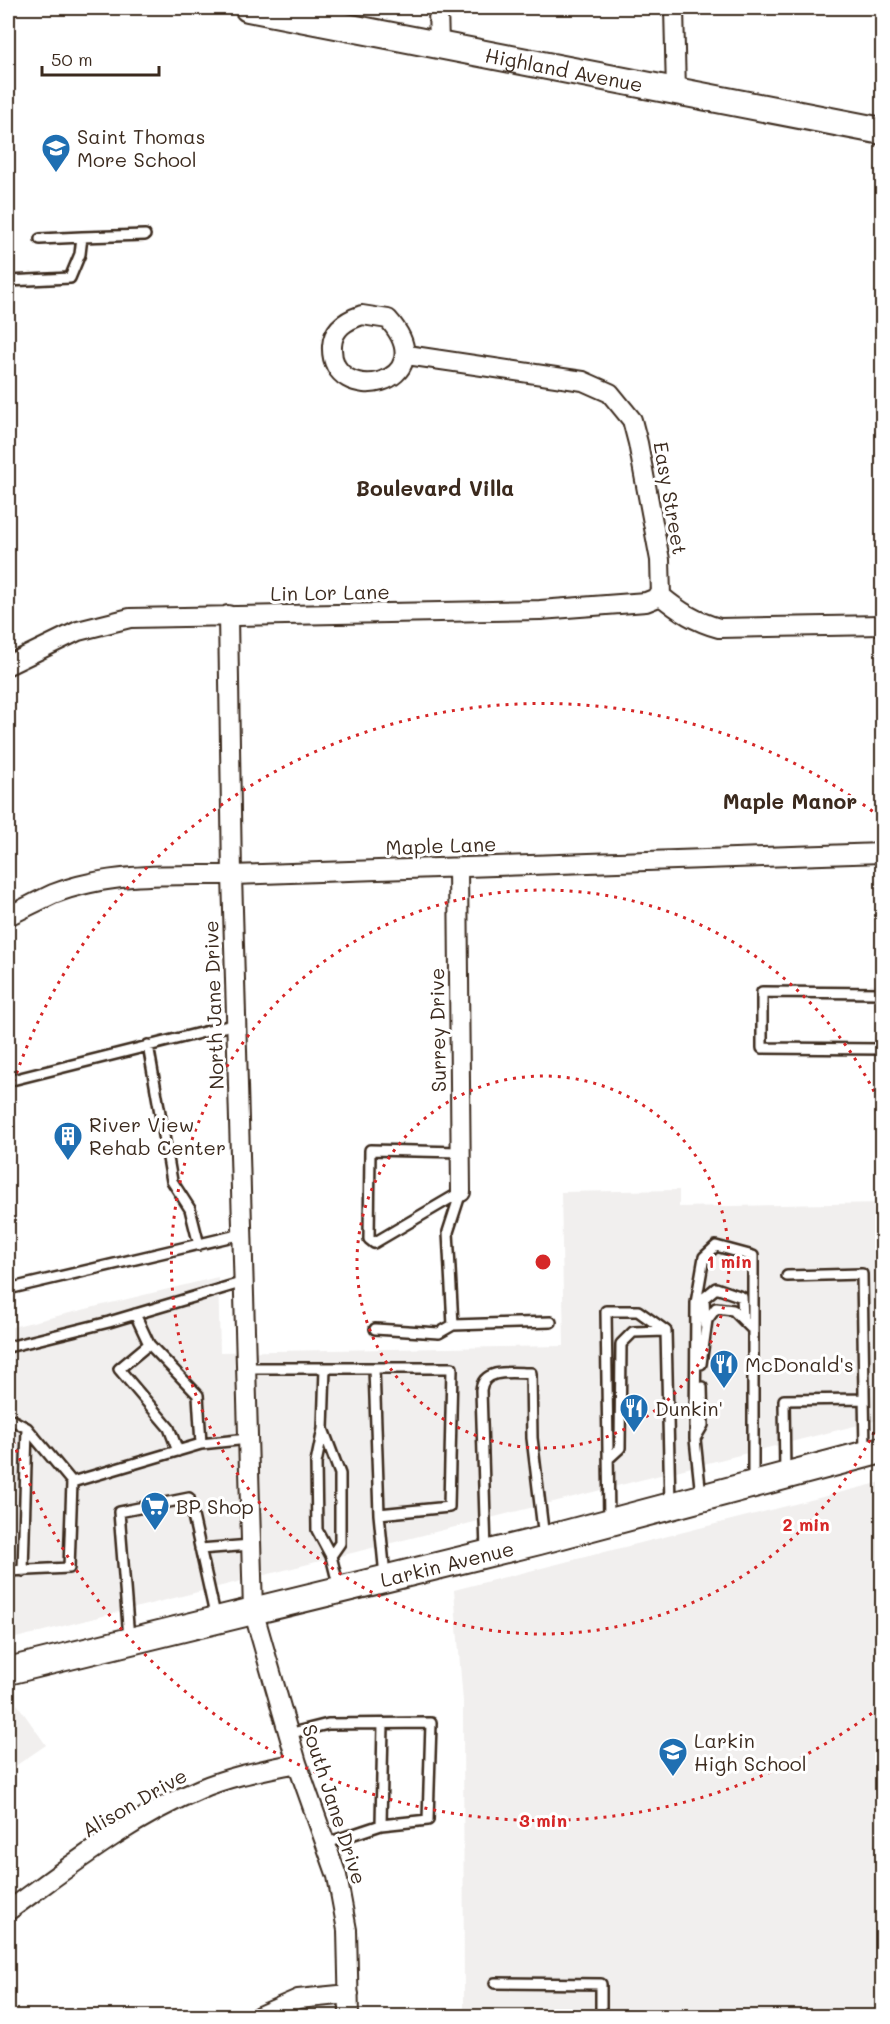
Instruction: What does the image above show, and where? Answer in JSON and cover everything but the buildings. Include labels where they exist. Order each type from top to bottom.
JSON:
[{"type":"main road","name":"Highland Avenue","points":[[248,8],[882,131]]},
{"type":"main road","name":"Larkin Avenue","points":[[8,1671],[385,1576],[486,1553],[874,1452]]},
{"type":"street","points":[[438,8],[438,44]]},
{"type":"street","points":[[674,8],[676,92]]},
{"type":"street","points":[[362,315],[374,316],[388,319],[405,343],[406,355],[400,369],[390,377],[377,384],[363,384],[347,379],[336,368],[332,355],[332,341],[338,328],[348,320],[362,315]]},
{"type":"street","name":"Easy Street","points":[[406,355],[583,381],[610,393],[632,420],[638,443],[660,560],[661,596]]},
{"type":"street","points":[[661,596],[695,620],[719,628],[882,625]]},
{"type":"street","name":"Lin Lor Lane","points":[[8,664],[78,631],[140,617],[540,610],[635,603],[661,596]]},
{"type":"street","name":"North Jane Drive","points":[[228,615],[232,875],[253,1610]]},
{"type":"street","name":"Maple Lane","points":[[8,916],[55,894],[104,881],[171,874],[232,875],[882,853]]},
{"type":"street","name":"Surrey Drive","points":[[458,867],[461,1192]]},
{"type":"street","name":"South Jane Drive","points":[[253,1610],[297,1763],[337,1876],[347,1930],[350,2016]]},
{"type":"street","name":"Alison Drive","points":[[8,1911],[116,1834],[158,1809],[201,1788],[246,1774],[297,1763]]},
{"type":"street","points":[[259,2016],[298,1999],[350,1994]]},
{"type":"lane","points":[[40,239],[145,235]]},
{"type":"lane","points":[[8,281],[70,278],[80,254],[82,237]]},
{"type":"lane","points":[[882,993],[762,992],[762,1048],[882,1048]]},
{"type":"lane","points":[[8,1081],[236,1024]]},
{"type":"lane","points":[[148,1045],[172,1181],[190,1209],[199,1245]]},
{"type":"lane","points":[[461,1152],[370,1150],[369,1239],[374,1243],[461,1192]]},
{"type":"lane","points":[[453,1325],[448,1232],[461,1192]]},
{"type":"lane","points":[[8,1289],[242,1234]]},
{"type":"lane","points":[[701,1496],[695,1439],[696,1303],[704,1257],[716,1246],[753,1256],[753,1483]]},
{"type":"lane","points":[[787,1276],[862,1274],[864,1399],[874,1452]]},
{"type":"lane","points":[[8,1347],[109,1322],[243,1282]]},
{"type":"lane","points":[[705,1335],[704,1298],[716,1288],[742,1297],[743,1320]]},
{"type":"lane","points":[[695,1439],[703,1425],[701,1363],[707,1320],[716,1308],[733,1310],[752,1328]]},
{"type":"lane","points":[[609,1521],[606,1311],[638,1311],[666,1331]]},
{"type":"lane","points":[[135,1314],[149,1344],[198,1395],[201,1444]]},
{"type":"lane","points":[[375,1329],[439,1333],[453,1325],[551,1322]]},
{"type":"lane","points":[[608,1459],[620,1448],[621,1344],[633,1332],[666,1331]]},
{"type":"lane","points":[[666,1331],[670,1504]]},
{"type":"lane","points":[[149,1344],[119,1369],[169,1428],[178,1451]]},
{"type":"lane","points":[[246,1368],[452,1368],[449,1507],[379,1514]]},
{"type":"lane","points":[[325,1368],[323,1429],[316,1463],[317,1530],[331,1556],[339,1588]]},
{"type":"lane","points":[[374,1368],[379,1514],[385,1576]]},
{"type":"lane","points":[[486,1553],[481,1390],[484,1380],[492,1374],[531,1373],[532,1438],[544,1538]]},
{"type":"lane","points":[[785,1475],[784,1400],[864,1399]]},
{"type":"lane","points":[[8,1418],[27,1428],[72,1482],[69,1568],[8,1571]]},
{"type":"lane","points":[[23,1571],[27,1428]]},
{"type":"lane","points":[[323,1429],[340,1474],[340,1543],[331,1556]]},
{"type":"lane","points":[[72,1482],[201,1444],[248,1439]]},
{"type":"lane","points":[[129,1640],[119,1512],[189,1498],[216,1618]]},
{"type":"lane","points":[[200,1548],[251,1545]]},
{"type":"lane","points":[[288,1734],[328,1724],[431,1724],[428,1820],[381,1825],[327,1843]]},
{"type":"lane","points":[[381,1825],[383,1724]]},
{"type":"lane","points":[[495,1983],[601,1984],[601,2016]]},
{"type":"shaded area","points":[[679,1190],[679,1207],[882,1203],[882,1419],[8,1640],[8,1328],[218,1277],[220,1352],[564,1346],[561,1192]]},
{"type":"shaded area","name":"Larkin High School","points":[[882,1482],[882,2016],[464,2016],[463,1702],[454,1590]]},
{"type":"shaded area","points":[[8,1691],[46,1745],[8,1771]]},
{"type":"place","name":"Saint Thomas More School","points":[[56,174]]},
{"type":"place","name":"River View Rehab Center","points":[[68,1162]]},
{"type":"place","name":"McDonald's","points":[[724,1390]]},
{"type":"place","name":"Dunkin'","points":[[634,1434]]},
{"type":"place","name":"BP Shop","points":[[155,1532]]},
{"type":"place","name":"Larkin High School","points":[[673,1778]]},
{"type":"district","name":"Boulevard Villa","points":[[435,487]]},
{"type":"district","name":"Maple Manor","points":[[790,800]]}]
